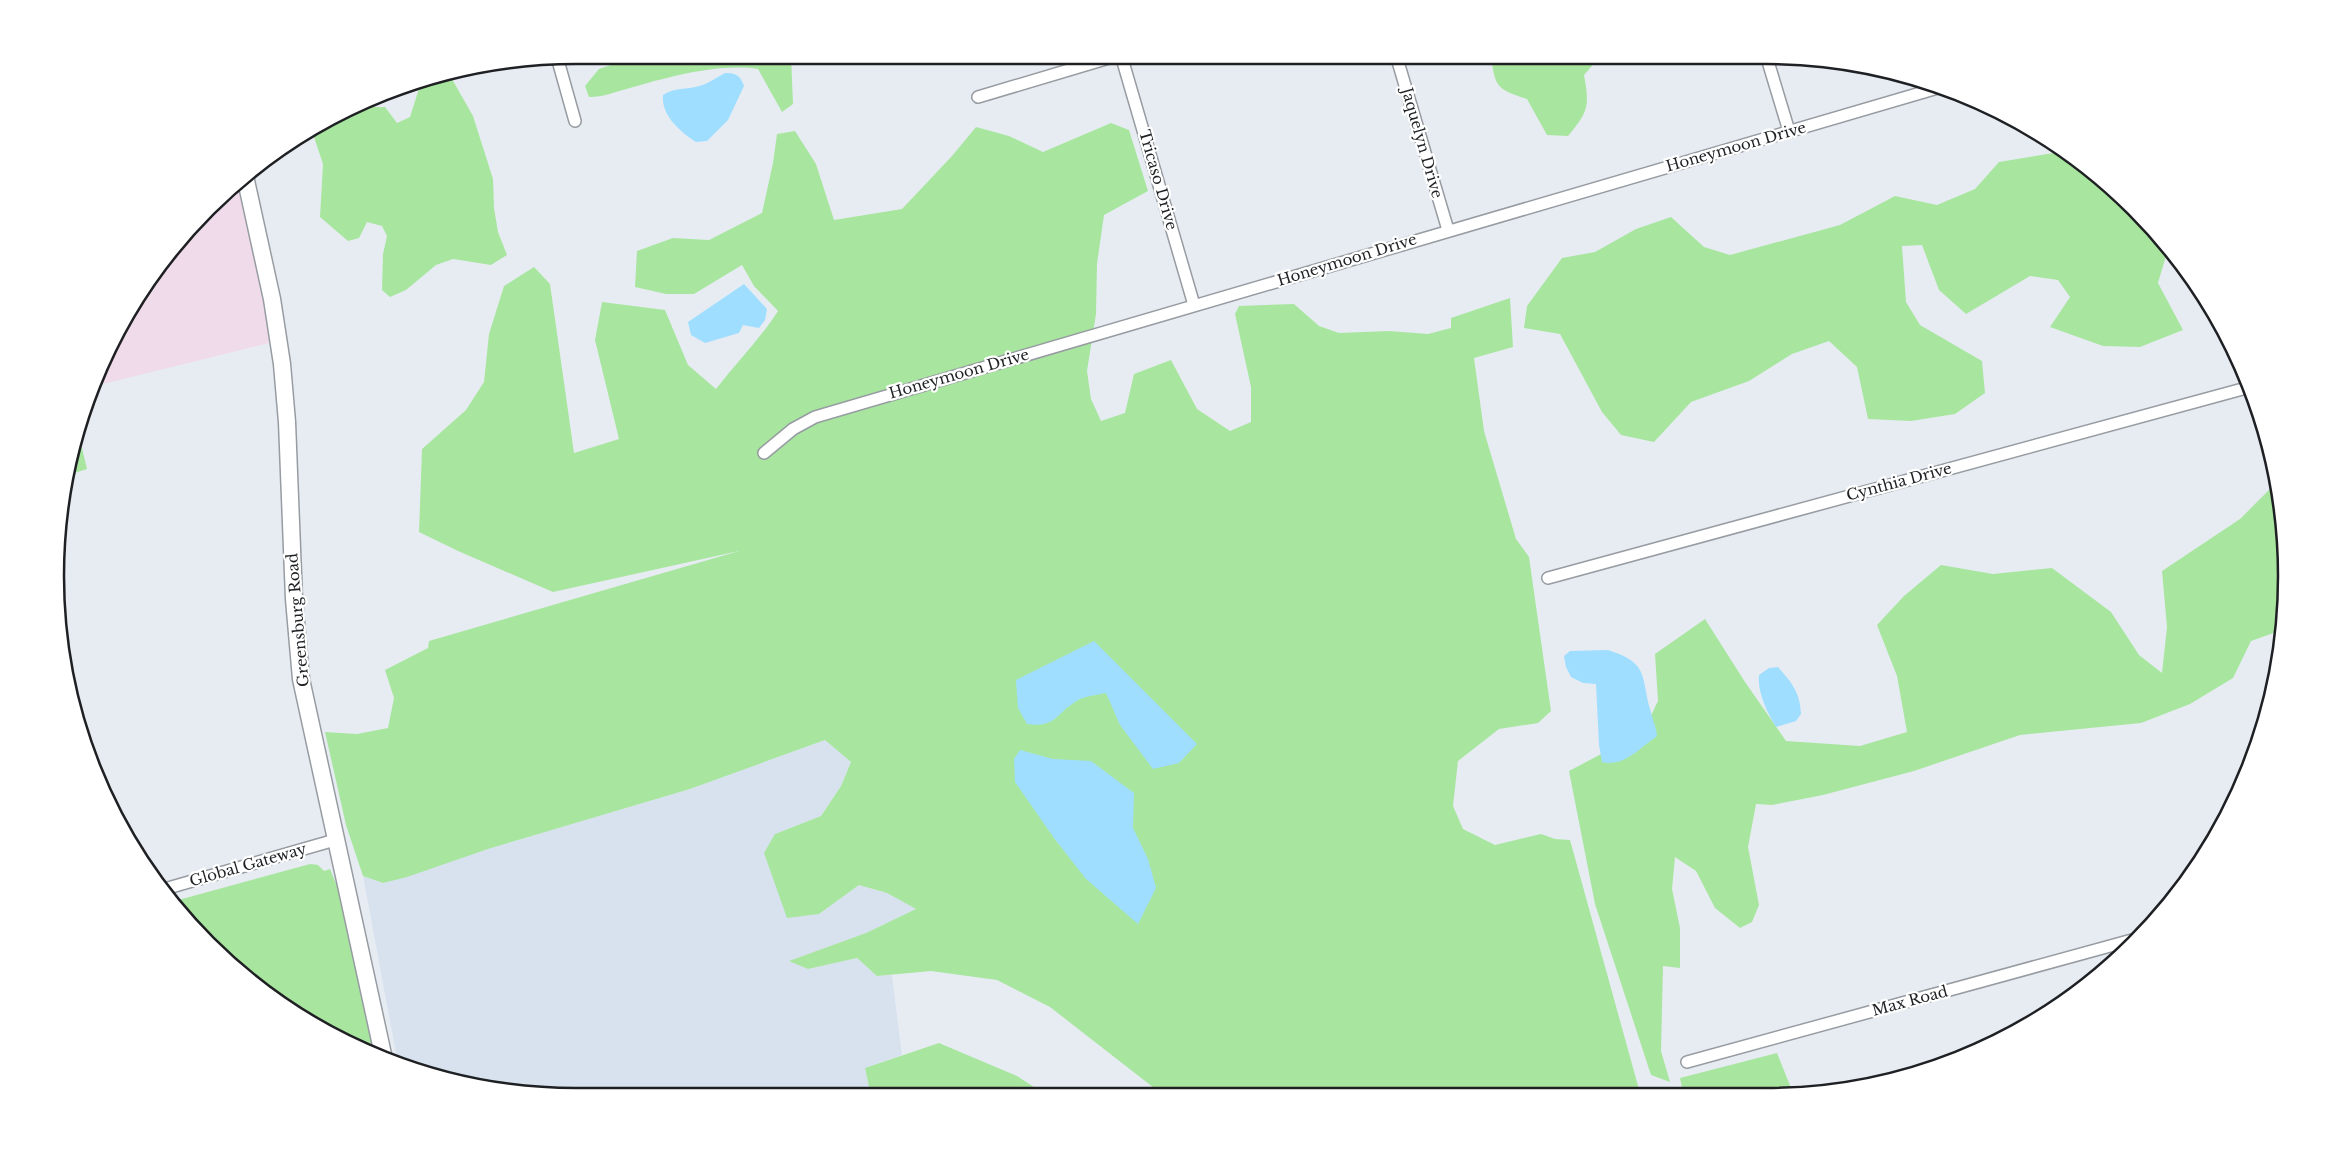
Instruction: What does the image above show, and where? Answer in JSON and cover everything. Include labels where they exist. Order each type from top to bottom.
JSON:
[{"type":"main road","name":"Greensburg Road","points":[[247,184],[272,300],[282,364],[298,658],[305,701],[382,1050]]},
{"type":"street","points":[[559,64],[575,121]]},
{"type":"street","points":[[978,97],[1090,64]]},
{"type":"street","name":"Tricaso Drive","points":[[1123,64],[1194,305]]},
{"type":"street","name":"Jaquelyn Drive","points":[[1399,64],[1448,230]]},
{"type":"street","points":[[1769,64],[1788,131]]},
{"type":"street","name":"Honeymoon Drive","points":[[764,453],[793,429],[815,417],[1929,90]]},
{"type":"street","name":"Cynthia Drive","points":[[1548,578],[2242,389]]},
{"type":"street","name":"Global Gateway","points":[[170,888],[335,840]]},
{"type":"street","name":"Max Road","points":[[1687,1062],[2123,942]]},
{"type":"shaded area","points":[[239,190],[273,342],[101,384],[132,320],[150,291],[191,238]]},
{"type":"shaded area","points":[[825,740],[851,762],[841,786],[821,816],[775,834],[819,914],[859,885],[887,893],[917,909],[866,933],[790,961],[808,969],[857,958],[877,976],[892,975],[902,1055],[865,1068],[869,1088],[542,1087],[509,1084],[443,1071],[396,1055],[363,876],[383,883],[488,849],[690,789]]},
{"type":"green space","points":[[614,64],[791,64],[793,104],[782,112],[758,69],[743,68],[710,69],[694,72],[605,95],[589,97],[585,86],[599,69]]},
{"type":"green space","points":[[1492,64],[1594,64],[1584,75],[1587,95],[1586,108],[1580,121],[1568,136],[1547,135],[1527,99],[1503,89],[1494,74]]},
{"type":"green space","points":[[452,79],[473,116],[493,179],[494,208],[498,232],[507,255],[491,265],[453,259],[436,265],[406,290],[390,297],[382,290],[383,254],[387,236],[382,226],[367,222],[359,238],[348,241],[320,217],[323,164],[314,136],[371,107],[385,107],[397,123],[410,117],[419,88]]},
{"type":"green space","points":[[1111,123],[1129,130],[1148,191],[1104,215],[1097,264],[1096,314],[1087,371],[1091,399],[1101,421],[1125,413],[1134,374],[1171,360],[1197,409],[1230,431],[1251,422],[1251,387],[1235,314],[1239,306],[1294,304],[1319,326],[1339,333],[1389,331],[1428,334],[1451,328],[1451,318],[1510,298],[1513,347],[1474,358],[1484,431],[1516,539],[1529,557],[1551,711],[1538,723],[1499,729],[1458,761],[1453,806],[1463,829],[1495,845],[1541,834],[1555,839],[1570,840],[1639,1088],[1154,1088],[1050,1007],[997,980],[931,971],[877,976],[857,958],[808,969],[789,961],[866,933],[916,909],[887,893],[859,885],[819,914],[787,918],[764,853],[775,834],[821,816],[841,786],[851,762],[825,740],[690,789],[488,849],[407,877],[383,883],[363,876],[346,825],[325,732],[357,734],[388,728],[394,698],[385,670],[428,648],[429,641],[739,551],[553,592],[419,532],[422,449],[466,410],[484,382],[489,334],[504,286],[534,267],[550,284],[574,453],[619,439],[595,340],[602,302],[665,310],[688,365],[716,389],[778,311],[754,286],[742,265],[694,294],[666,294],[635,287],[637,251],[673,238],[709,240],[762,213],[777,134],[795,131],[816,164],[834,220],[902,209],[952,156],[976,127],[1009,136],[1043,152]]},
{"type":"green space","points":[[2055,153],[2104,191],[2151,238],[2166,256],[2158,283],[2183,330],[2140,347],[2103,346],[2050,327],[2070,297],[2058,280],[2030,276],[1966,314],[1939,290],[1922,245],[1902,246],[1906,302],[1920,325],[1982,361],[1985,393],[1955,414],[1911,421],[1868,419],[1857,367],[1829,341],[1792,354],[1749,381],[1691,402],[1654,442],[1621,435],[1602,412],[1560,334],[1524,328],[1527,306],[1562,258],[1595,252],[1636,229],[1671,217],[1704,247],[1730,255],[1840,225],[1895,196],[1937,205],[1975,189],[1999,162]]},
{"type":"green space","points":[[81,443],[87,469],[75,473]]},
{"type":"green space","points":[[2270,489],[2277,542],[2278,576],[2275,632],[2251,641],[2233,678],[2190,704],[2141,723],[2020,735],[1914,771],[1823,795],[1772,805],[1756,804],[1748,847],[1759,905],[1752,922],[1740,928],[1715,908],[1696,871],[1675,857],[1672,889],[1680,928],[1680,968],[1663,966],[1661,1051],[1670,1082],[1651,1075],[1595,904],[1569,771],[1643,732],[1658,701],[1655,654],[1705,619],[1745,682],[1786,741],[1860,746],[1907,732],[1897,676],[1877,625],[1904,596],[1941,565],[1993,574],[2052,568],[2111,612],[2139,655],[2162,673],[2167,627],[2162,571],[2240,519]]},
{"type":"green space","points":[[310,864],[318,865],[324,871],[330,869],[341,896],[372,1045],[320,1020],[264,982],[214,938],[179,900]]},
{"type":"green space","points":[[939,1043],[1017,1076],[1035,1088],[869,1088],[865,1068]]},
{"type":"green space","points":[[1777,1053],[1791,1087],[1682,1088],[1680,1078]]},
{"type":"water","points":[[725,73],[737,75],[744,86],[728,120],[707,141],[696,142],[673,123],[665,110],[663,95],[672,91],[702,85]]},
{"type":"water","points":[[744,284],[767,309],[765,320],[759,328],[743,325],[739,333],[705,343],[691,335],[688,322]]},
{"type":"water","points":[[1094,641],[1197,744],[1179,763],[1153,769],[1120,725],[1106,693],[1078,700],[1054,719],[1044,724],[1027,724],[1018,708],[1016,680]]},
{"type":"water","points":[[1608,650],[1630,660],[1641,671],[1657,736],[1631,755],[1617,762],[1610,763],[1602,762],[1599,745],[1596,684],[1583,683],[1571,677],[1566,667],[1564,656],[1570,651]]},
{"type":"water","points":[[1778,667],[1797,694],[1801,714],[1796,721],[1776,727],[1763,702],[1759,675],[1769,668]]},
{"type":"water","points":[[1020,750],[1053,759],[1091,761],[1134,793],[1133,828],[1148,859],[1156,888],[1138,924],[1086,879],[1054,838],[1015,782],[1014,759]]}]
